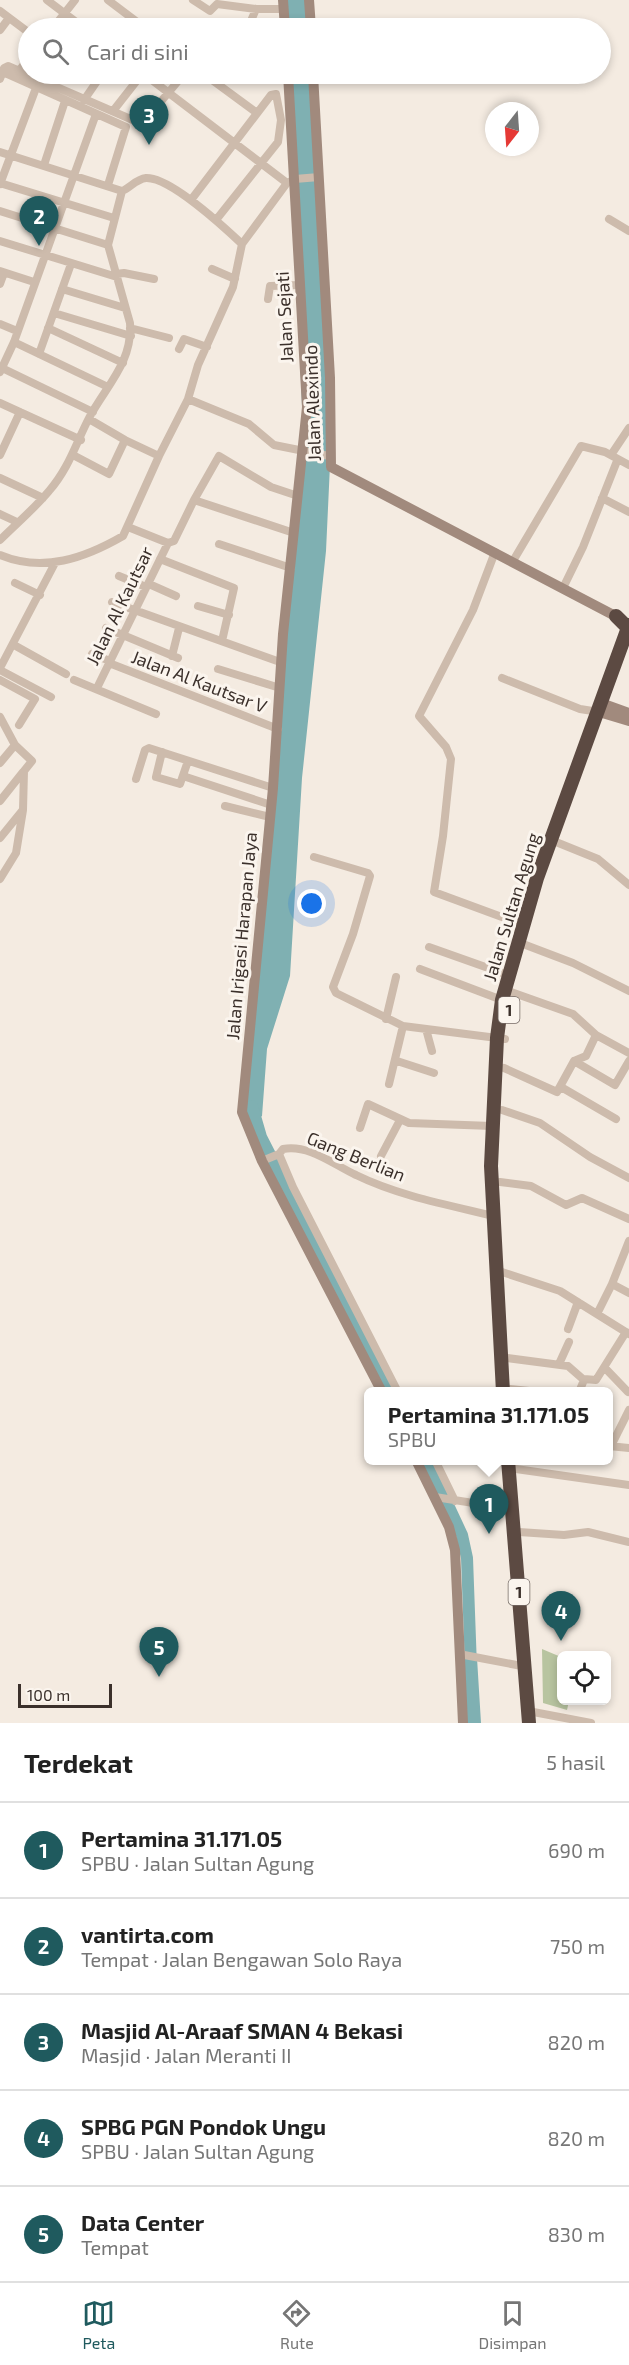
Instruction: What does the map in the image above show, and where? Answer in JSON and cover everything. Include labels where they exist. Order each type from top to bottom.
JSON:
[{"type":"highway","name":"Jalan Sultan Agung","points":[[603,709],[626,621]]},
{"type":"highway","name":"Jalan Sultan Agung","points":[[507,1387],[494,1216],[492,1126],[508,975],[523,920],[629,647]]},
{"type":"highway","name":"Jalan Sultan Agung","points":[[507,996],[554,841]]},
{"type":"highway","name":"Jalan Sultan Agung","points":[[501,1039],[504,1068],[500,1182],[507,1387]]},
{"type":"highway","name":"1","points":[[513,1465],[512,1509],[517,1532]]},
{"type":"highway","name":"1","points":[[513,1465],[532,1717]]},
{"type":"street","points":[[47,0],[70,18]]},
{"type":"street","points":[[61,18],[75,0]]},
{"type":"street","points":[[108,0],[132,18]]},
{"type":"street","points":[[194,0],[210,11],[217,2],[256,9],[283,5]]},
{"type":"street","points":[[309,0],[310,18]]},
{"type":"street","points":[[252,18],[256,9]]},
{"type":"street","points":[[0,11],[18,25]]},
{"type":"street","points":[[0,30],[9,18]]},
{"type":"street","points":[[18,71],[7,66],[1,75],[18,81]]},
{"type":"street","points":[[25,84],[65,101],[142,124],[176,84]]},
{"type":"street","points":[[46,84],[84,100],[126,129],[108,185]]},
{"type":"street","points":[[84,100],[95,84]]},
{"type":"street","points":[[133,84],[105,113],[75,175],[43,255],[14,342],[2,365],[91,415],[125,440],[159,456]]},
{"type":"street","points":[[156,84],[261,163],[294,180],[316,178]]},
{"type":"street","points":[[218,84],[257,113]]},
{"type":"street","name":"Jalan Sejati","points":[[289,84],[307,402],[306,453]]},
{"type":"street","name":"Jalan Alexindo","points":[[313,84],[316,178],[330,378],[324,456],[335,471],[626,621]]},
{"type":"street","points":[[36,88],[0,183],[65,201],[114,218]]},
{"type":"street","points":[[191,200],[271,94],[277,96],[280,136],[274,148],[216,220]]},
{"type":"street","points":[[44,165],[65,101]]},
{"type":"street","points":[[0,152],[122,191]]},
{"type":"street","points":[[0,540],[43,498],[73,455],[91,415],[123,363],[130,332],[108,245],[122,191],[138,180],[150,178],[191,200],[243,244]]},
{"type":"street","points":[[0,555],[26,564],[55,563],[78,558],[120,538],[128,528],[159,456],[188,399],[235,279],[243,244],[294,180]]},
{"type":"street","points":[[0,211],[108,245]]},
{"type":"street","points":[[609,219],[629,231]]},
{"type":"street","points":[[0,241],[116,276],[124,273],[154,279]]},
{"type":"street","points":[[39,354],[71,264]]},
{"type":"street","points":[[212,269],[235,279]]},
{"type":"street","points":[[0,284],[2,272],[34,282]]},
{"type":"street","points":[[268,299],[270,286],[300,285]]},
{"type":"street","points":[[62,289],[125,308]]},
{"type":"street","points":[[54,313],[130,332],[169,338]]},
{"type":"street","points":[[0,324],[17,331]]},
{"type":"street","points":[[48,328],[123,363]]},
{"type":"street","points":[[179,349],[184,339],[207,347]]},
{"type":"street","points":[[14,342],[108,387]]},
{"type":"street","name":"Jalan Alexindo","points":[[188,399],[249,424],[269,444],[324,456]]},
{"type":"street","points":[[0,403],[81,440]]},
{"type":"street","points":[[0,454],[21,412]]},
{"type":"street","points":[[563,588],[602,498],[614,458],[629,428]]},
{"type":"street","points":[[73,455],[109,474],[125,440]]},
{"type":"street","points":[[513,561],[581,446],[629,465]]},
{"type":"street","name":"Jalan Irigasi Harapan Jaya","points":[[306,453],[298,496],[280,662],[278,729],[242,1112],[270,1158],[297,1223],[333,1282],[380,1387]]},
{"type":"street","points":[[168,543],[174,541],[219,456],[271,487],[298,496]]},
{"type":"street","points":[[0,478],[43,498]]},
{"type":"street","points":[[602,498],[629,512]]},
{"type":"street","points":[[194,500],[294,533]]},
{"type":"street","points":[[0,514],[17,522]]},
{"type":"street","name":"Jalan Al Kautsar","points":[[97,688],[168,543],[128,528]]},
{"type":"street","points":[[219,544],[291,568]]},
{"type":"street","points":[[495,552],[473,610],[419,716],[446,747],[451,759],[443,836],[434,890],[513,921],[523,920]]},
{"type":"street","points":[[160,559],[234,588],[230,615],[222,641]]},
{"type":"street","points":[[51,697],[0,669],[55,563]]},
{"type":"street","points":[[119,576],[176,596]]},
{"type":"street","points":[[15,583],[40,595]]},
{"type":"street","points":[[112,602],[179,628],[280,662]]},
{"type":"street","points":[[198,606],[230,615]]},
{"type":"street","points":[[106,628],[175,657],[179,628]]},
{"type":"street","points":[[14,645],[66,674]]},
{"type":"street","name":"Jalan Al Kautsar V","points":[[92,654],[278,729]]},
{"type":"street","points":[[218,669],[280,688]]},
{"type":"street","points":[[502,678],[580,709],[603,709],[629,713]]},
{"type":"street","points":[[0,680],[35,699],[19,725]]},
{"type":"street","points":[[74,680],[156,714]]},
{"type":"street","points":[[603,709],[629,721]]},
{"type":"street","points":[[0,801],[32,760],[15,745],[1,721]]},
{"type":"street","points":[[0,763],[15,745]]},
{"type":"street","points":[[136,779],[146,749],[149,748],[273,788]]},
{"type":"street","points":[[162,752],[155,776],[179,785],[188,761]]},
{"type":"street","points":[[0,879],[15,859],[23,810],[24,771]]},
{"type":"street","points":[[183,776],[271,805]]},
{"type":"street","points":[[225,806],[270,817]]},
{"type":"street","points":[[0,838],[23,810]]},
{"type":"street","points":[[554,841],[598,859],[629,885]]},
{"type":"street","points":[[314,857],[368,873],[370,876],[360,914],[333,987],[336,993],[356,1005],[403,1026],[501,1039]]},
{"type":"street","points":[[523,944],[573,963],[629,991]]},
{"type":"street","points":[[429,947],[508,975]]},
{"type":"street","points":[[420,969],[573,1014],[596,1035],[629,1053]]},
{"type":"street","points":[[386,1019],[396,977]]},
{"type":"street","points":[[389,1084],[397,1061],[403,1026]]},
{"type":"street","points":[[426,1029],[432,1051]]},
{"type":"street","points":[[504,1068],[529,1077],[556,1092],[561,1087],[574,1061],[586,1056],[596,1035]]},
{"type":"street","points":[[397,1061],[434,1073]]},
{"type":"street","points":[[574,1061],[615,1085],[629,1061]]},
{"type":"street","points":[[561,1087],[616,1119]]},
{"type":"street","points":[[360,1128],[370,1104],[409,1123],[492,1126]]},
{"type":"street","points":[[502,1110],[540,1123],[590,1157],[629,1178]]},
{"type":"street","points":[[381,1156],[400,1120]]},
{"type":"street","name":"Gang Berlian","points":[[270,1158],[283,1149],[298,1149],[334,1162],[356,1175],[391,1190],[494,1216]]},
{"type":"street","points":[[270,1158],[284,1168],[308,1216],[333,1282],[395,1387]]},
{"type":"street","points":[[500,1182],[528,1185],[567,1206],[582,1198],[629,1219]]},
{"type":"street","points":[[297,1223],[308,1216]]},
{"type":"street","points":[[597,1314],[629,1241]]},
{"type":"street","points":[[502,1272],[547,1285],[628,1333],[596,1380],[584,1379],[573,1368],[560,1364],[507,1358]]},
{"type":"street","points":[[612,1284],[629,1293]]},
{"type":"street","points":[[568,1329],[578,1302]]},
{"type":"street","points":[[560,1364],[569,1342]]},
{"type":"street","points":[[605,1368],[629,1392]]},
{"type":"street","points":[[581,1387],[584,1379]]},
{"type":"street","points":[[613,1440],[629,1410]]},
{"type":"street","points":[[613,1446],[629,1448]]},
{"type":"street","points":[[419,1465],[444,1499],[512,1509]]},
{"type":"street","points":[[436,1465],[455,1550],[463,1723]]},
{"type":"street","points":[[524,1465],[629,1485]]},
{"type":"street","points":[[517,1532],[556,1535],[588,1532],[629,1540]]},
{"type":"street","points":[[459,1654],[527,1667]]},
{"type":"street","points":[[532,1717],[591,1723]]},
{"type":"green space","points":[[542,1649],[557,1655],[557,1705],[568,1705],[567,1710],[543,1703]]},
{"type":"water","points":[[283,0],[309,0],[310,18],[284,18]]},
{"type":"water","points":[[288,84],[313,84],[330,465],[326,551],[302,778],[290,976],[267,1049],[262,1116],[246,1127],[242,1115],[304,453]]},
{"type":"water","points":[[459,1654],[477,1658],[481,1723],[463,1723]]},
{"type":"waterway","points":[[252,1106],[261,1137],[388,1387]]},
{"type":"waterway","points":[[429,1465],[462,1535],[467,1558],[471,1667]]},
{"type":"place","name":"Masjid Al-Araaf SMAN 4 Bekasi","points":[[149,145]]},
{"type":"place","name":"vantirta.com","points":[[39,246]]},
{"type":"place","name":"Pertamina 31.171.05","points":[[489,1534]]},
{"type":"place","name":"SPBG PGN Pondok Ungu","points":[[561,1641]]},
{"type":"place","name":"Data Center","points":[[159,1677]]}]
